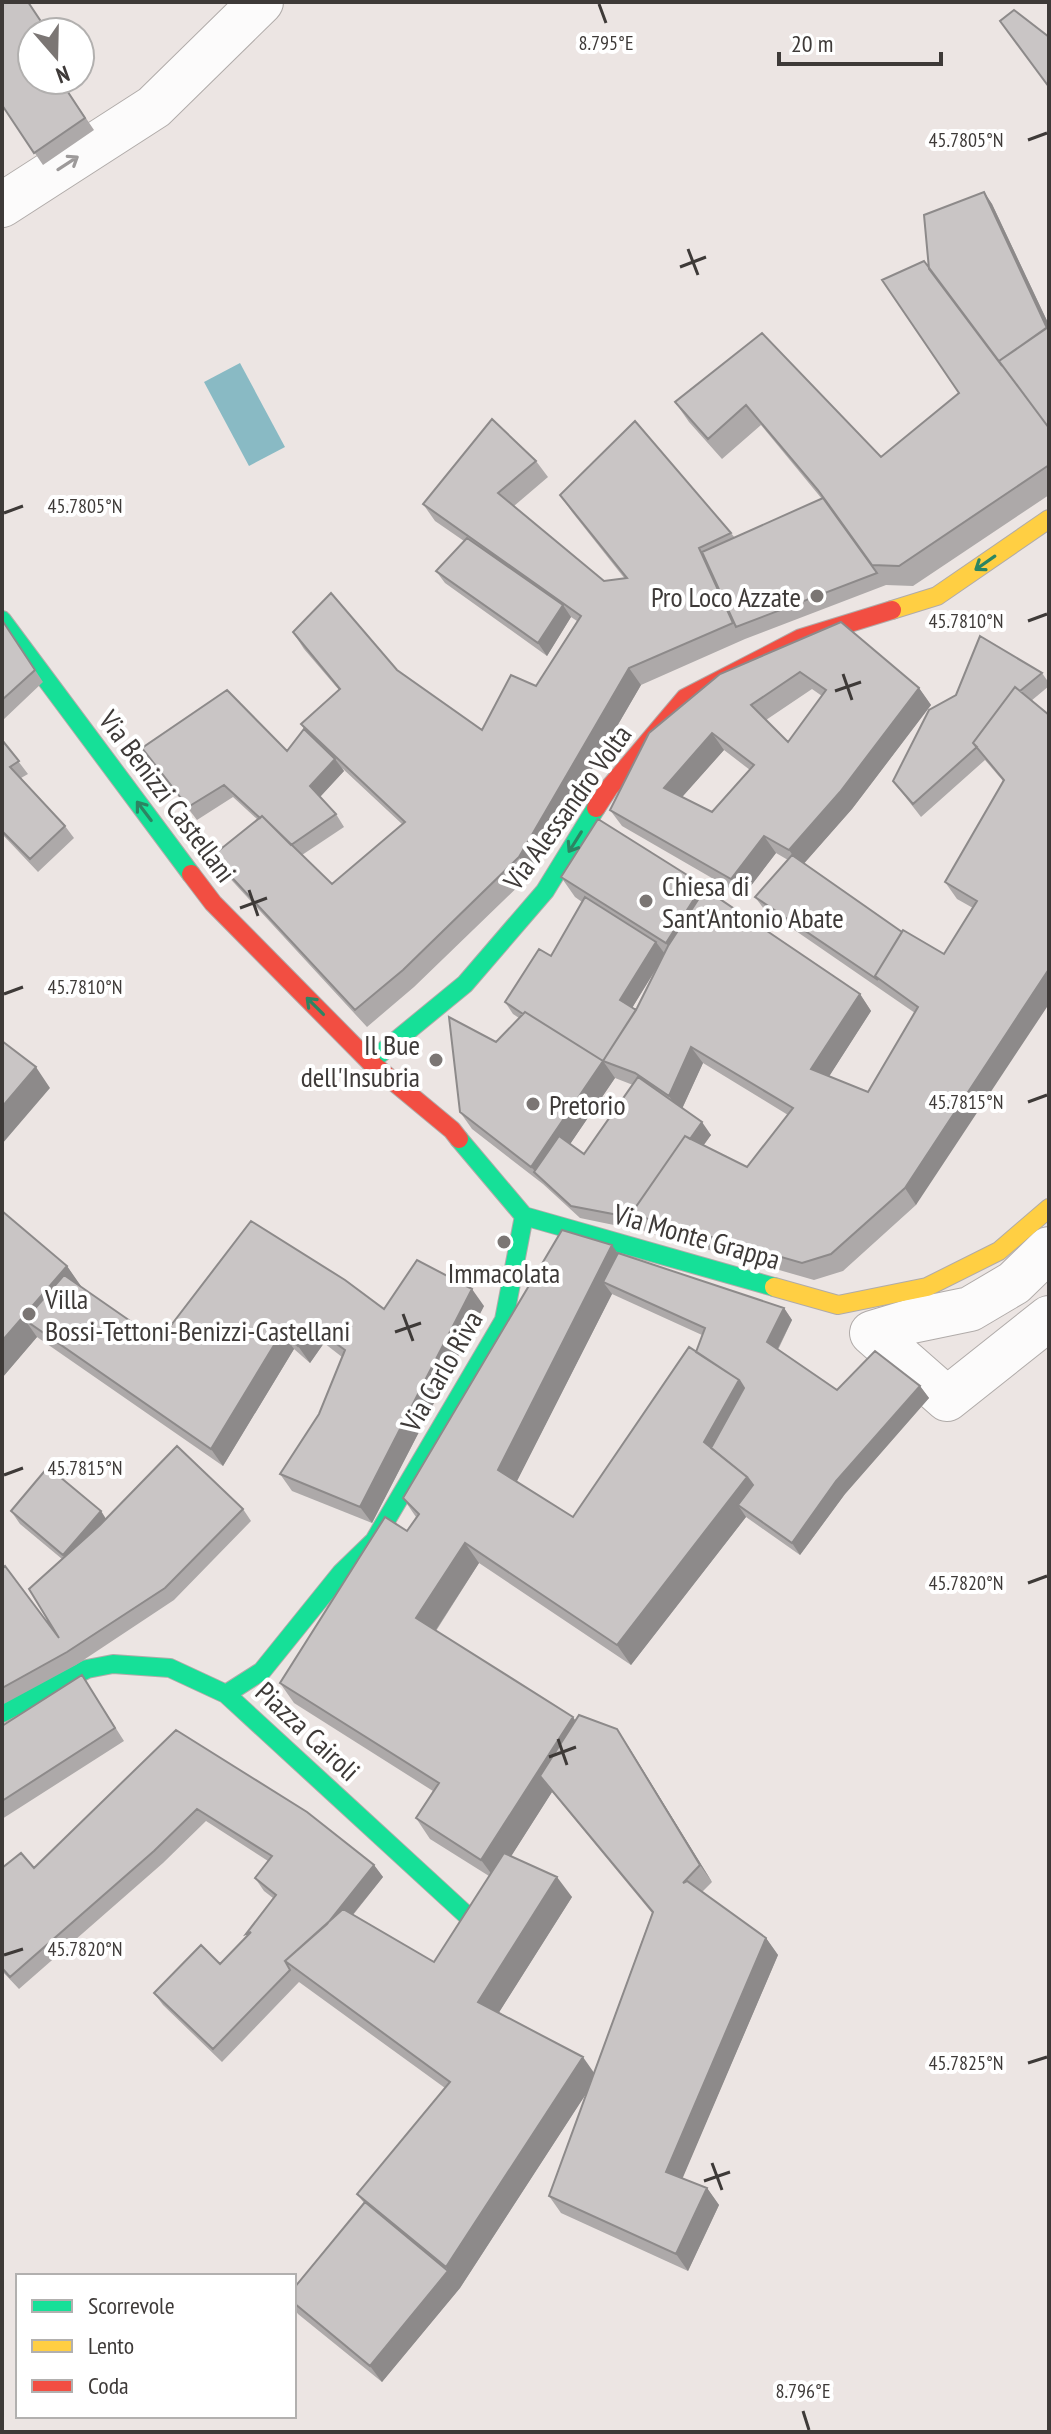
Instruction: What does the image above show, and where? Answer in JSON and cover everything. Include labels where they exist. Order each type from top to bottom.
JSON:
[{"type":"street","points":[[2,205],[154,107],[261,2]]},
{"type":"street","name":"Via Alessandro Volta","points":[[370,1062],[465,984],[545,891],[609,788],[685,698],[801,638],[937,596],[1049,519]]},
{"type":"street","name":"Via Benizzi Castellani","points":[[2,620],[213,903],[370,1062]]},
{"type":"street","points":[[370,1062],[452,1130],[524,1216]]},
{"type":"street","name":"Via Monte Grappa","points":[[524,1216],[838,1305],[927,1287],[999,1251],[1049,1209]]},
{"type":"street","name":"Via Carlo Riva","points":[[374,1541],[504,1320],[524,1216]]},
{"type":"street","points":[[1049,1249],[1014,1283],[970,1309],[872,1333],[947,1399],[1049,1318]]},
{"type":"street","name":"Piazza Cairoli","points":[[374,1541],[341,1573],[262,1671],[226,1694],[474,1922]]},
{"type":"street","points":[[2,1713],[87,1669],[113,1664],[170,1668],[226,1694]]},
{"type":"water","points":[[240,363],[285,447],[249,466],[204,382]]},
{"type":"building","points":[[2,2],[28,2],[37,16],[16,16],[16,96],[71,96],[85,118],[34,153],[2,105]]},
{"type":"building","points":[[1014,10],[1049,37],[1049,87],[1000,21]]},
{"type":"building","points":[[984,192],[1047,328],[999,361],[1002,366],[929,269],[924,215]]},
{"type":"building","points":[[924,261],[1049,428],[1049,465],[899,566],[872,565],[818,490],[746,405],[708,439],[675,402],[762,333],[881,457],[959,393],[882,280]]},
{"type":"building","points":[[1049,326],[1049,428],[999,361]]},
{"type":"building","points":[[492,419],[536,461],[498,493],[604,581],[627,578],[560,495],[635,421],[731,533],[699,548],[733,623],[629,668],[519,857],[403,970],[355,1010],[212,856],[262,816],[332,884],[405,822],[301,724],[340,689],[293,632],[331,593],[397,670],[482,730],[511,675],[536,686],[581,616],[423,504]]},
{"type":"building","points":[[823,498],[877,573],[736,627],[702,552]]},
{"type":"building","points":[[467,538],[563,605],[538,643],[436,571]]},
{"type":"building","points":[[2,620],[35,670],[2,700]]},
{"type":"building","points":[[841,622],[919,688],[840,792],[789,850],[764,836],[731,879],[610,810],[649,733],[720,674]],"holes":[[[800,672],[826,690],[788,742],[751,705]],[[712,733],[754,765],[712,812],[664,788]]]},
{"type":"building","points":[[980,636],[1042,673],[1020,691],[1015,687],[973,743],[977,747],[913,804],[893,781],[929,710],[956,695]]},
{"type":"building","points":[[1015,687],[1049,715],[1049,969],[905,1188],[831,1254],[802,1263],[631,1214],[685,1136],[747,1167],[793,1108],[691,1047],[669,1096],[635,1073],[603,1061],[637,1008],[668,946],[705,889],[860,994],[811,1069],[868,1092],[918,1007],[875,976],[903,930],[944,954],[977,901],[945,882],[1004,780],[973,743]]},
{"type":"building","points":[[227,690],[287,751],[304,729],[335,759],[310,786],[336,814],[291,845],[224,785],[188,807],[142,748]]},
{"type":"building","points":[[2,740],[19,761],[10,767],[65,826],[30,859],[2,831]]},
{"type":"building","name":"Chiesa di Sant'Antonio Abate","points":[[598,819],[703,885],[666,943],[561,877]]},
{"type":"building","points":[[792,855],[902,932],[875,976],[878,980],[755,897]]},
{"type":"building","points":[[585,897],[656,942],[620,1000],[636,1010],[603,1061],[505,1002],[539,949],[551,956]]},
{"type":"building","name":"Pretorio","points":[[525,1012],[603,1061],[531,1167],[460,1112],[449,1017],[496,1042]]},
{"type":"building","points":[[2,1041],[36,1067],[2,1107]]},
{"type":"building","points":[[638,1077],[702,1122],[690,1139],[685,1136],[631,1214],[634,1218],[571,1206],[534,1172],[559,1136],[584,1154]]},
{"type":"building","points":[[2,1211],[67,1266],[2,1341]]},
{"type":"building","points":[[251,1221],[345,1280],[384,1309],[417,1260],[472,1289],[360,1507],[280,1474],[319,1414],[345,1350],[312,1326],[298,1346],[282,1332],[211,1449],[25,1320],[64,1275],[159,1341]]},
{"type":"building","points":[[562,1230],[612,1245],[498,1470],[573,1517],[689,1347],[739,1380],[704,1442],[747,1477],[617,1645],[465,1543],[416,1618],[573,1717],[481,1860],[416,1818],[439,1783],[280,1683],[385,1517],[407,1531],[419,1514],[403,1498]]},
{"type":"building","points":[[618,1253],[784,1308],[767,1342],[837,1390],[875,1351],[920,1386],[836,1481],[792,1543],[738,1505],[753,1485],[711,1448],[744,1388],[739,1380],[696,1352],[705,1328],[603,1282]]},
{"type":"building","points":[[177,1446],[243,1509],[165,1588],[67,1652],[2,1688],[2,1569],[5,1566],[59,1638],[29,1589],[100,1525]]},
{"type":"building","points":[[48,1467],[101,1511],[63,1555],[11,1511]]},
{"type":"building","points":[[82,1675],[115,1728],[2,1801],[2,1726]]},
{"type":"building","points":[[579,1715],[617,1729],[700,1865],[683,1883],[687,1881],[766,1938],[666,2172],[707,2188],[676,2254],[549,2196],[653,1912],[540,1776]]},
{"type":"building","points":[[176,1730],[307,1812],[374,1865],[327,1924],[285,1961],[290,1970],[213,2049],[154,1993],[201,1945],[220,1964],[251,1932],[246,1934],[276,1895],[255,1878],[272,1856],[197,1809],[154,1851],[10,1977],[2,1968],[2,1868],[21,1853],[34,1868]]},
{"type":"building","points":[[504,1853],[557,1877],[478,2002],[583,2057],[446,2267],[357,2194],[450,2082],[285,1961],[343,1909],[434,1962]]},
{"type":"building","points":[[365,2202],[448,2271],[370,2366],[296,2305],[296,2286]]},
{"type":"traffic: fast","points":[[2,620],[191,874]]},
{"type":"traffic: fast","points":[[370,1062],[465,984],[545,891],[596,808]]},
{"type":"traffic: fast","points":[[459,1139],[524,1216],[774,1287]]},
{"type":"traffic: fast","points":[[226,1694],[262,1671],[341,1573],[374,1541],[504,1320],[524,1216]]},
{"type":"traffic: fast","points":[[2,1713],[87,1669],[113,1664],[170,1668],[226,1694],[474,1922]]},
{"type":"traffic: slow","points":[[892,610],[937,596],[1049,519]]},
{"type":"traffic: slow","points":[[774,1287],[838,1305],[927,1287],[999,1251],[1049,1208]]},
{"type":"traffic: jam","points":[[596,808],[609,788],[685,698],[801,638],[892,610]]},
{"type":"traffic: jam","points":[[191,874],[213,903],[370,1062],[459,1139]]},
{"type":"place","name":"Pro Loco Azzate","points":[[817,596]]},
{"type":"place","name":"Chiesa di Sant'Antonio Abate","points":[[646,901]]},
{"type":"place","name":"Il Bue dell'Insubria","points":[[436,1060]]},
{"type":"place","name":"Pretorio","points":[[533,1104]]},
{"type":"place","name":"Immacolata","points":[[504,1242]]},
{"type":"place","name":"Villa Bossi-Tettoni-Benizzi-Castellani","points":[[29,1314]]}]
